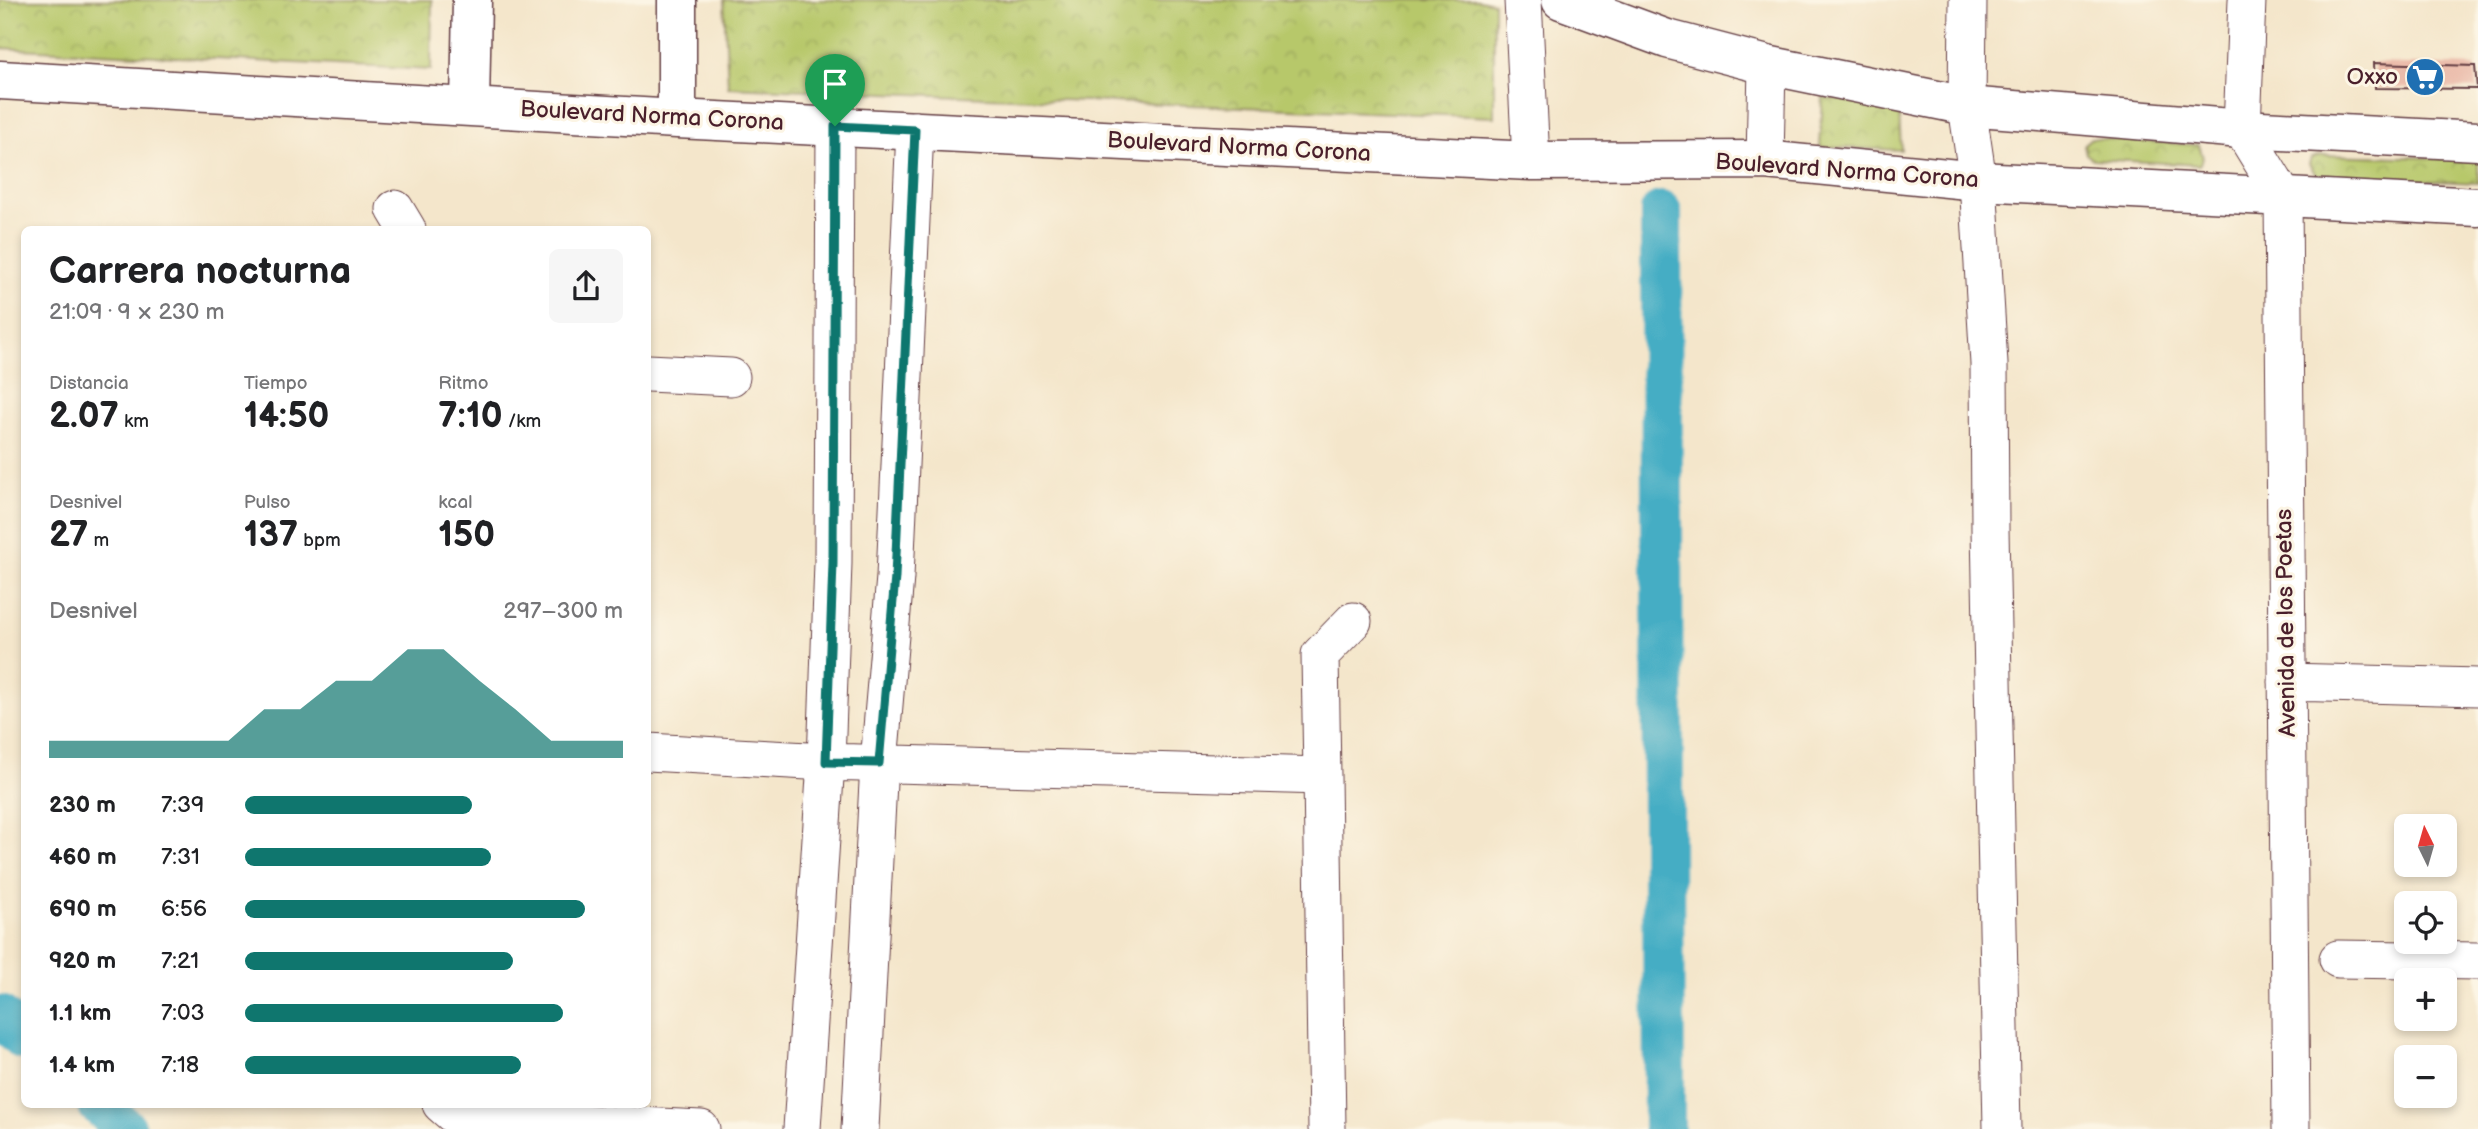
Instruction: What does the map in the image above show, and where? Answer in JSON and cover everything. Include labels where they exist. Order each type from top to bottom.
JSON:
[{"type":"street","points":[[470,106],[472,0]]},
{"type":"street","points":[[677,0],[677,119]]},
{"type":"street","points":[[1524,0],[1531,161]]},
{"type":"street","points":[[1560,0],[1667,39],[1767,65],[1967,106],[2242,129],[2478,141]]},
{"type":"street","points":[[1968,0],[1967,106],[1978,181],[1989,364],[2003,1129]]},
{"type":"street","points":[[2247,0],[2242,129],[2283,196]]},
{"type":"street","points":[[1765,160],[1767,65]]},
{"type":"street","name":"Boulevard Norma Corona","points":[[0,80],[677,119],[1531,161],[1765,160],[1978,181],[2478,207]]},
{"type":"street","points":[[802,1129],[826,762],[833,563],[835,126]]},
{"type":"street","points":[[860,1129],[879,763],[895,577],[915,130]]},
{"type":"street","name":"Avenida de los Poetas","points":[[2283,196],[2291,1129]]},
{"type":"street","points":[[651,373],[731,377]]},
{"type":"street","points":[[1326,1129],[1320,655],[1353,621]]},
{"type":"street","points":[[2287,682],[2478,687]]},
{"type":"street","points":[[651,752],[826,762],[1322,776]]},
{"type":"street","points":[[2338,959],[2478,961]]},
{"type":"street","points":[[445,1108],[456,1117],[701,1129]]},
{"type":"green space","points":[[0,0],[432,0],[431,70],[0,48]]},
{"type":"green space","points":[[724,0],[1478,0],[1494,3],[1494,117],[728,87]]},
{"type":"green space","points":[[1823,97],[1899,109],[1901,150],[1820,147]]},
{"type":"green space","points":[[2091,138],[2199,145],[2203,158],[2199,165],[2093,159],[2086,154],[2084,144]]},
{"type":"green space","points":[[2321,155],[2478,159],[2478,183],[2317,176],[2309,164],[2311,158]]},
{"type":"building","name":"Oxxo","points":[[2374,63],[2475,66],[2477,89],[2375,88]]},
{"type":"waterway","points":[[1661,212],[1664,1129]]},
{"type":"waterway","points":[[0,1016],[21,1036]]},
{"type":"waterway","points":[[102,1108],[126,1129]]},
{"type":"place","name":"Oxxo","points":[[2425,77]]},
{"type":"route","points":[[835,126],[915,130],[895,577],[879,763],[826,762],[833,563],[835,126]]}]
